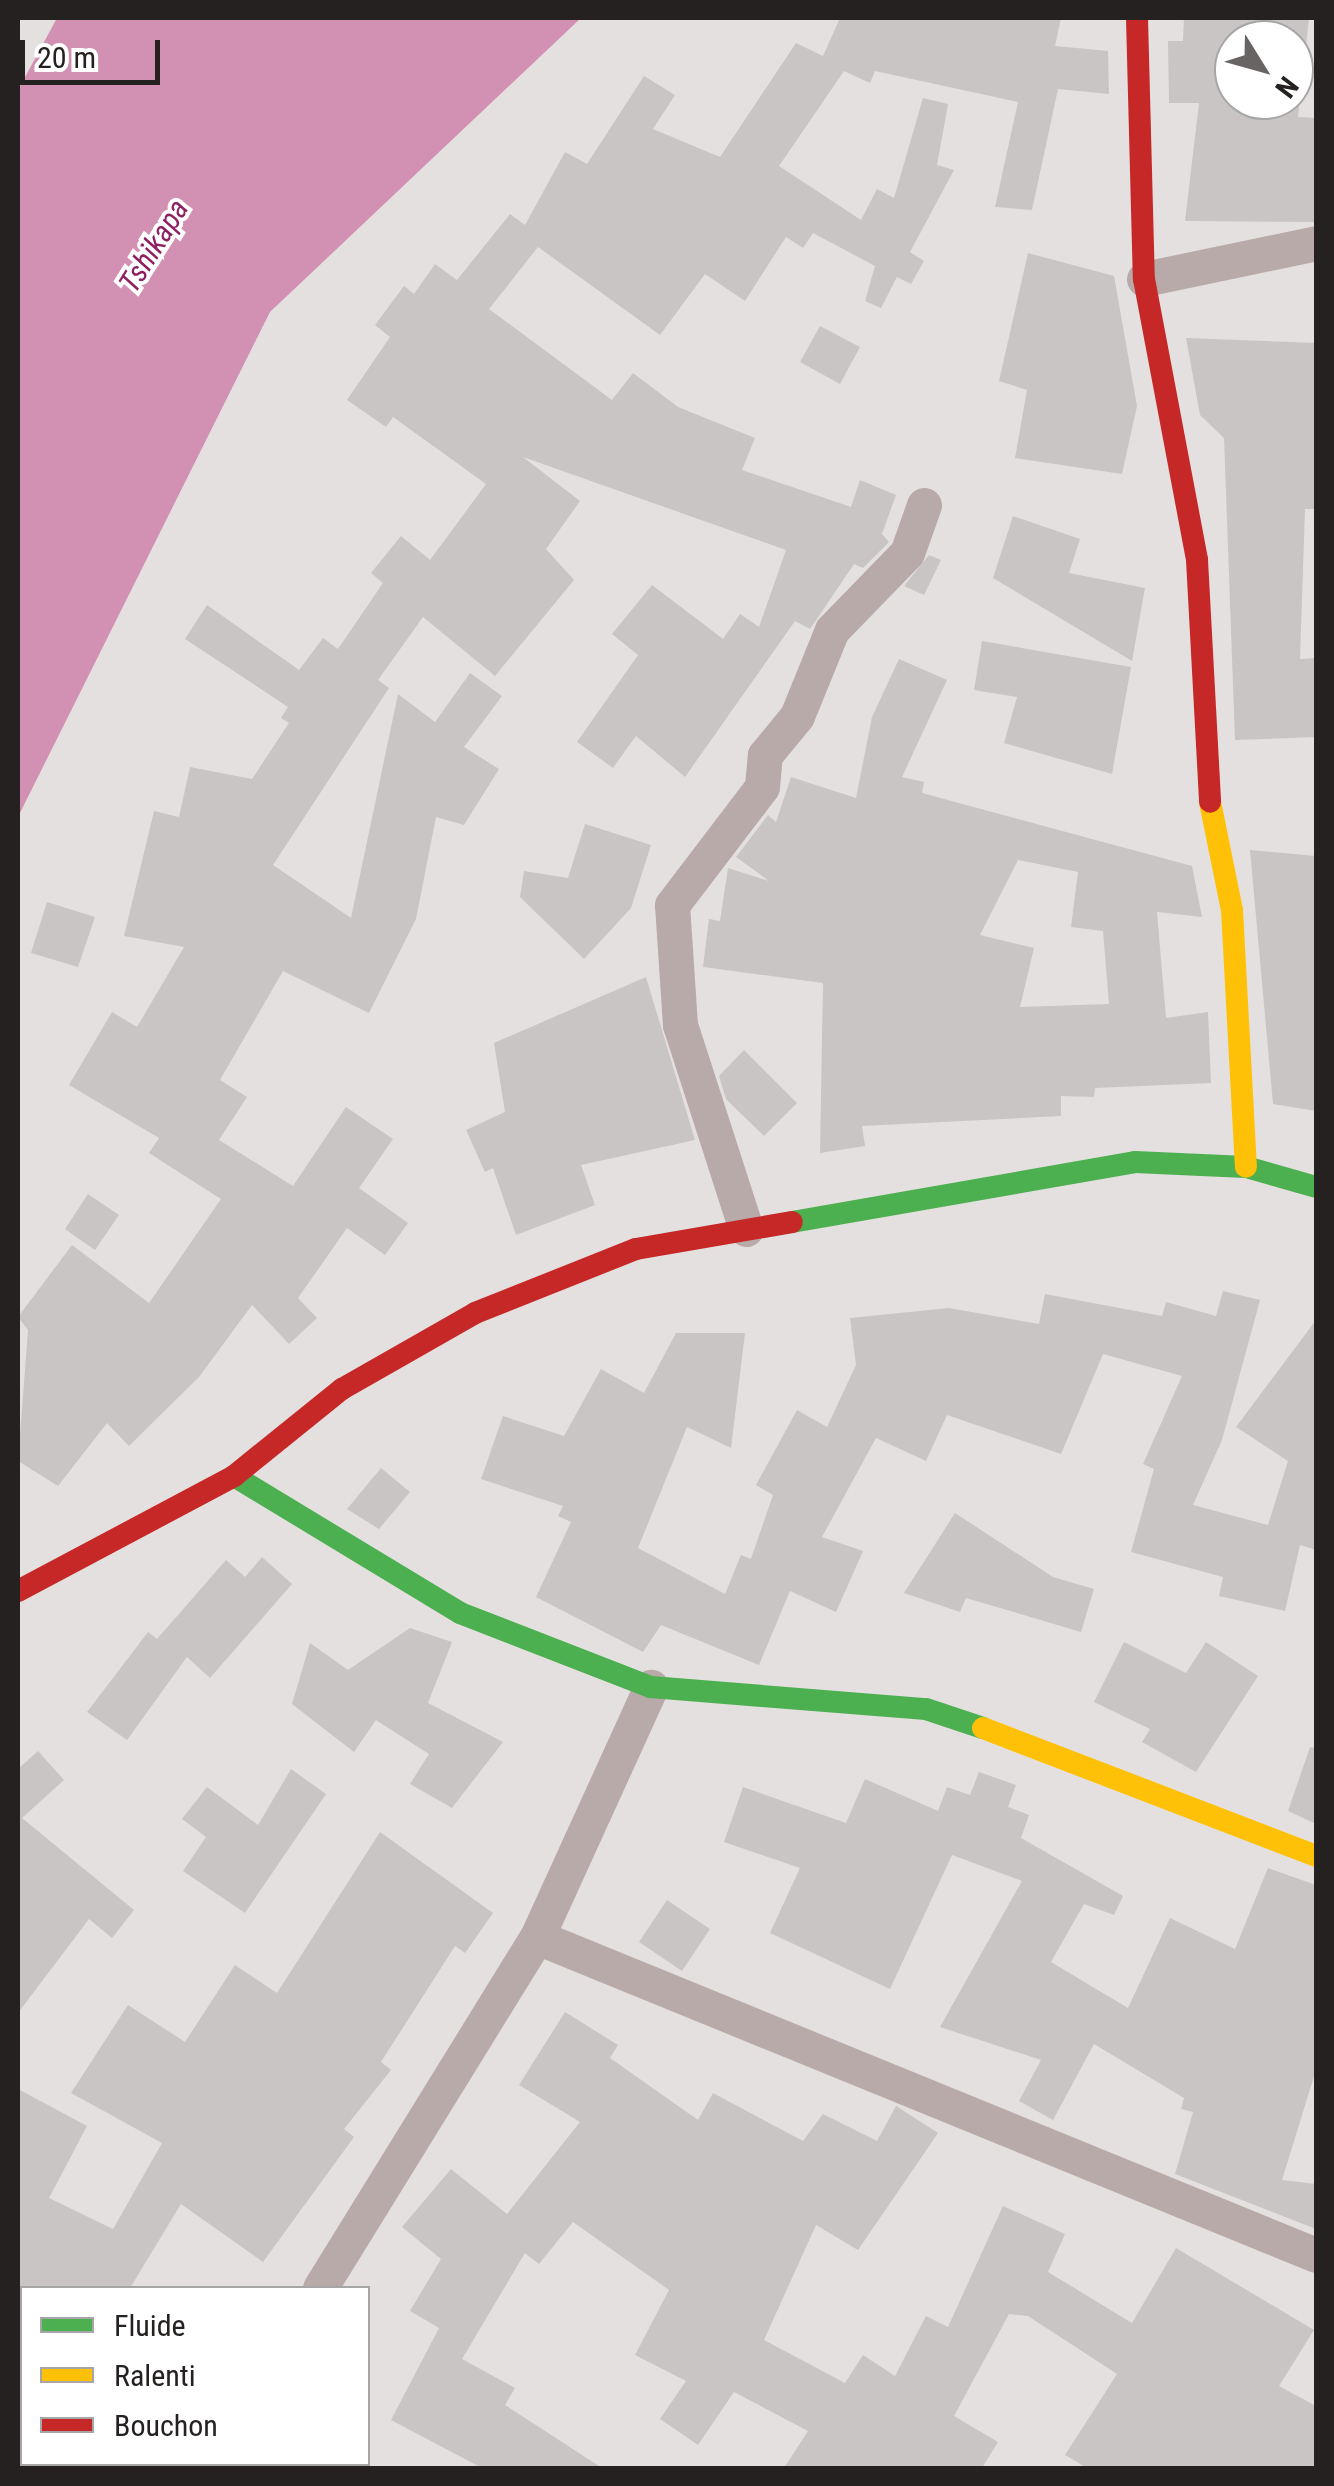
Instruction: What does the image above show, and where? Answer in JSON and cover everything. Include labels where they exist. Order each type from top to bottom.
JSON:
[{"type":"main road","points":[[1137,18],[1144,280],[1197,560],[1207,788],[1232,910],[1246,1167]]},
{"type":"main road","points":[[18,1591],[234,1476],[342,1389],[476,1314],[636,1249],[1135,1162],[1246,1167],[1316,1187]]},
{"type":"main road","points":[[234,1476],[460,1613],[651,1687],[926,1708],[1158,1788],[1316,1856]]},
{"type":"street","points":[[1144,280],[1316,243]]},
{"type":"street","points":[[746,1229],[680,1024],[672,905],[762,787],[765,755],[797,716],[832,630],[907,554],[924,505]]},
{"type":"street","points":[[321,2286],[537,1937],[651,1687]]},
{"type":"street","points":[[537,1937],[1316,2255]]},
{"type":"water","name":"Tshikapa","points":[[57,18],[581,18],[270,312],[18,817],[18,90]]},
{"type":"building","points":[[840,18],[1061,18],[1055,46],[1108,51],[1109,94],[1058,89],[1032,210],[995,207],[1018,102],[875,71],[870,83],[844,71],[779,166],[861,220],[877,189],[894,198],[923,98],[948,104],[937,165],[954,170],[910,252],[924,261],[911,284],[897,277],[881,308],[865,301],[875,266],[813,233],[803,248],[786,237],[745,301],[705,274],[660,335],[538,247],[489,309],[612,400],[633,373],[678,407],[755,438],[742,470],[851,507],[860,480],[896,495],[882,534],[889,542],[863,568],[854,564],[810,629],[795,621],[685,777],[636,736],[613,768],[577,742],[638,655],[612,634],[652,585],[723,639],[740,614],[759,627],[786,550],[523,457],[580,501],[546,549],[574,580],[495,676],[423,617],[378,680],[389,688],[273,865],[351,918],[398,694],[435,722],[470,673],[502,696],[464,747],[499,769],[464,825],[436,817],[416,919],[369,1013],[283,971],[220,1080],[247,1097],[219,1140],[293,1186],[346,1107],[393,1139],[359,1188],[408,1223],[385,1255],[347,1228],[298,1298],[317,1318],[289,1344],[252,1305],[199,1377],[129,1446],[107,1423],[58,1486],[18,1461],[28,1330],[18,1317],[72,1245],[149,1303],[221,1199],[149,1153],[159,1138],[69,1085],[112,1012],[137,1027],[184,947],[124,936],[154,811],[179,817],[190,767],[252,779],[289,723],[281,718],[288,707],[185,639],[207,605],[299,670],[323,638],[338,649],[383,583],[371,573],[401,536],[430,560],[486,484],[393,417],[386,427],[347,400],[390,337],[375,325],[404,286],[414,294],[435,264],[457,280],[510,214],[525,225],[565,152],[587,164],[644,76],[675,95],[653,129],[720,157],[796,43],[823,56]]},
{"type":"building","points":[[1184,18],[1309,18],[1214,20],[1214,120],[1316,118],[1316,222],[1185,221],[1199,103],[1169,103],[1168,41],[1183,41]]},
{"type":"building","points":[[1028,253],[1114,276],[1137,406],[1122,474],[1015,458],[1027,390],[999,381]]},
{"type":"building","points":[[820,326],[860,347],[840,384],[800,362]]},
{"type":"building","points":[[1186,338],[1316,343],[1316,509],[1305,509],[1300,659],[1316,658],[1316,737],[1235,740],[1224,438],[1200,415]]},
{"type":"building","points":[[1013,516],[1080,539],[1069,573],[1145,588],[1132,661],[993,578]]},
{"type":"building","points":[[929,555],[941,560],[924,595],[904,586]]},
{"type":"building","points":[[982,641],[1131,667],[1112,774],[1004,743],[1017,697],[974,690]]},
{"type":"building","points":[[899,659],[947,680],[902,777],[924,782],[922,793],[1192,866],[1202,917],[1157,912],[1166,1018],[1208,1012],[1211,1083],[1095,1088],[1094,1097],[1061,1096],[1061,1116],[862,1126],[865,1146],[820,1153],[823,983],[703,967],[709,919],[720,921],[728,868],[769,881],[736,857],[768,815],[776,822],[791,777],[856,798],[872,717]],"holes":[[[1018,860],[1078,872],[1071,927],[1103,931],[1109,1004],[1020,1007],[1034,948],[980,935]]]},
{"type":"building","points":[[585,824],[651,845],[631,908],[584,959],[520,897],[524,871],[568,878]]},
{"type":"building","points":[[1250,850],[1316,856],[1316,1111],[1273,1104]]},
{"type":"building","points":[[47,902],[95,917],[78,967],[31,953]]},
{"type":"building","points":[[646,977],[695,1140],[581,1165],[595,1205],[516,1235],[493,1168],[485,1172],[466,1130],[505,1112],[494,1043]]},
{"type":"building","points":[[744,1050],[797,1103],[764,1136],[726,1099],[719,1076]]},
{"type":"building","points":[[88,1194],[119,1215],[95,1250],[65,1229]]},
{"type":"building","points":[[1223,1291],[1260,1300],[1222,1440],[1193,1505],[1268,1525],[1288,1461],[1236,1427],[1316,1320],[1316,1550],[1300,1545],[1285,1611],[1219,1596],[1223,1577],[1131,1552],[1154,1469],[1143,1464],[1182,1376],[1103,1354],[1061,1454],[947,1415],[926,1461],[876,1438],[822,1537],[863,1551],[836,1612],[790,1591],[759,1665],[661,1625],[643,1652],[536,1597],[571,1522],[558,1516],[563,1506],[481,1479],[503,1416],[564,1436],[601,1369],[644,1393],[676,1333],[745,1333],[731,1448],[687,1427],[638,1548],[725,1594],[741,1555],[751,1559],[773,1495],[756,1485],[797,1410],[827,1427],[856,1365],[850,1318],[949,1308],[1039,1324],[1045,1294],[1162,1316],[1166,1302],[1216,1316]]},
{"type":"building","points":[[381,1468],[410,1492],[379,1529],[347,1509]]},
{"type":"building","points":[[955,1513],[1053,1577],[1094,1589],[1081,1632],[966,1598],[960,1612],[904,1593]]},
{"type":"building","points":[[262,1557],[292,1584],[210,1678],[187,1657],[127,1740],[87,1712],[148,1632],[157,1639],[226,1560],[245,1577]]},
{"type":"building","points":[[410,1628],[452,1642],[428,1703],[503,1742],[452,1808],[410,1784],[429,1754],[376,1720],[354,1752],[292,1704],[310,1643],[348,1670]]},
{"type":"building","points":[[1124,1642],[1186,1673],[1206,1642],[1258,1676],[1196,1772],[1142,1742],[1150,1729],[1094,1702]]},
{"type":"building","points":[[1310,1747],[1316,1748],[1316,1824],[1288,1811]]},
{"type":"building","points":[[38,1751],[64,1780],[22,1818],[134,1910],[112,1938],[89,1919],[18,2013],[18,1769]]},
{"type":"building","points":[[291,1769],[326,1794],[245,1913],[183,1871],[206,1837],[182,1819],[207,1787],[258,1825]]},
{"type":"building","points":[[979,1772],[1016,1785],[1008,1807],[1029,1815],[1021,1838],[1123,1896],[1114,1915],[1084,1904],[1051,1962],[1128,2008],[1170,1918],[1235,1949],[1268,1868],[1316,1885],[1316,2070],[1282,2180],[1316,2184],[1316,2229],[1175,2174],[1193,2112],[1181,2109],[1184,2098],[1094,2044],[1053,2120],[1019,2101],[1041,2060],[940,2027],[1022,1881],[952,1855],[890,1989],[770,1933],[800,1868],[724,1842],[743,1787],[846,1823],[865,1779],[938,1811],[947,1787],[970,1795]]},
{"type":"building","points":[[380,1832],[493,1913],[465,1953],[455,1946],[381,2062],[391,2070],[344,2129],[354,2137],[263,2262],[181,2204],[131,2286],[18,2288],[18,2089],[87,2126],[49,2198],[113,2229],[162,2143],[71,2093],[128,2005],[185,2042],[235,1965],[277,1993]]},
{"type":"building","points":[[667,1900],[710,1929],[682,1971],[639,1942]]},
{"type":"building","points":[[565,2012],[618,2045],[610,2058],[698,2120],[713,2093],[803,2141],[823,2114],[877,2141],[896,2106],[938,2133],[858,2250],[816,2225],[764,2340],[845,2383],[863,2355],[895,2376],[926,2316],[948,2327],[1003,2206],[1065,2234],[1048,2272],[1132,2323],[1176,2248],[1314,2330],[1279,2386],[1316,2406],[1316,2468],[1087,2468],[1065,2455],[1117,2374],[1028,2316],[1009,2314],[954,2416],[998,2442],[982,2468],[784,2468],[808,2431],[734,2392],[698,2445],[660,2419],[686,2381],[635,2355],[669,2290],[573,2222],[539,2264],[525,2253],[462,2359],[515,2388],[505,2405],[602,2468],[482,2468],[391,2420],[439,2328],[410,2311],[441,2259],[402,2227],[451,2169],[507,2214],[580,2122],[519,2085]]},
{"type":"traffic: fast","points":[[792,1222],[1135,1162],[1246,1167],[1316,1187]]},
{"type":"traffic: fast","points":[[234,1476],[460,1613],[651,1687],[926,1709],[983,1728]]},
{"type":"traffic: slow","points":[[1210,802],[1232,910],[1246,1167]]},
{"type":"traffic: slow","points":[[983,1728],[1316,1856]]},
{"type":"traffic: jam","points":[[1137,18],[1144,279],[1197,560],[1210,802]]},
{"type":"traffic: jam","points":[[18,1591],[234,1476],[342,1389],[475,1313],[636,1249],[792,1222]]}]
